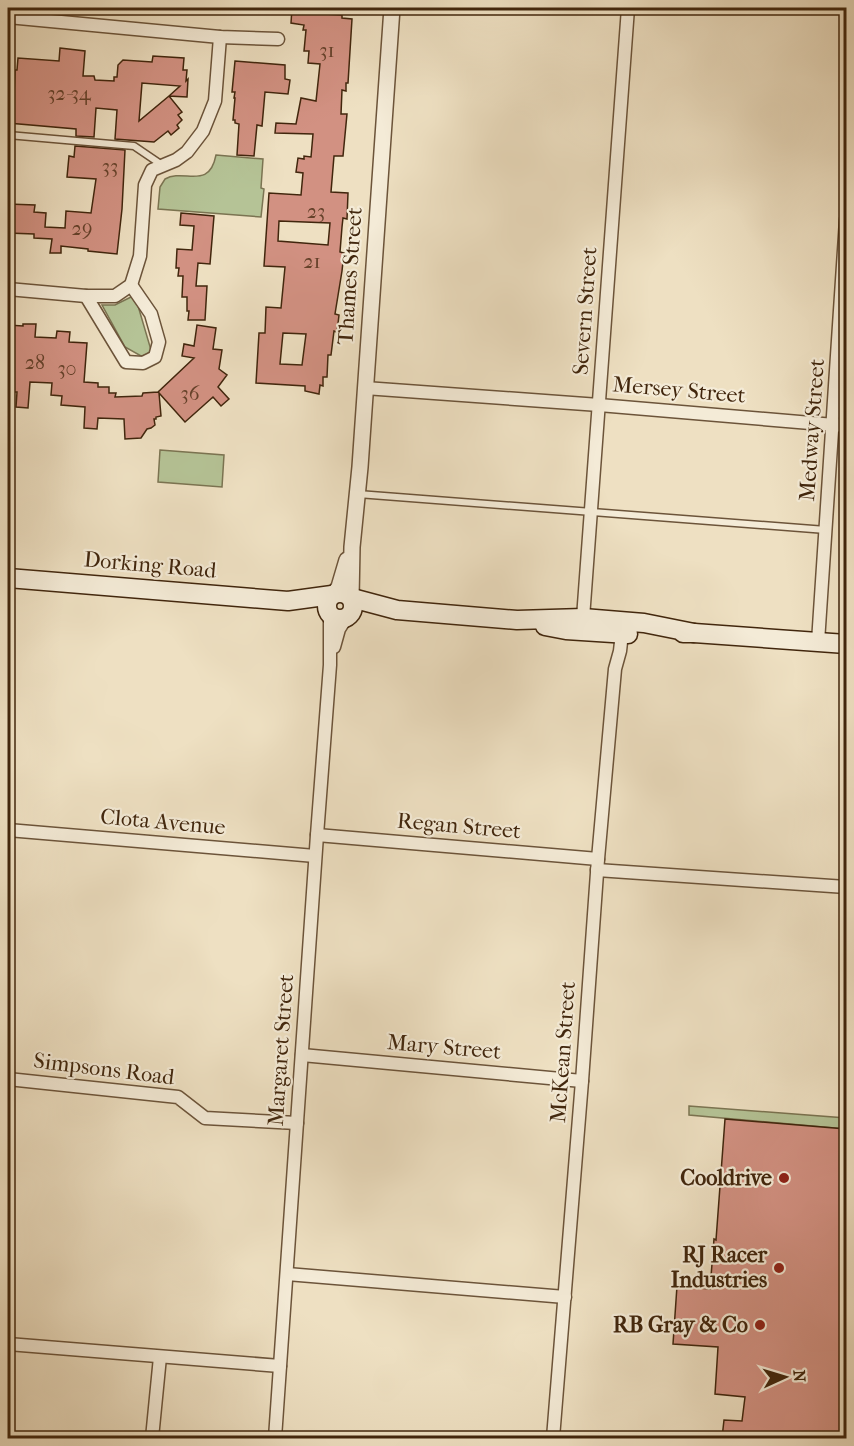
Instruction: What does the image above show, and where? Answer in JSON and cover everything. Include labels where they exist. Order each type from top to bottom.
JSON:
[{"type":"main road","name":"Dorking Road","points":[[8,578],[517,620],[583,618],[644,623],[694,633]]},
{"type":"main road","name":"Dorking Road","points":[[517,620],[566,630],[636,634],[694,633],[846,644]]},
{"type":"street","name":"Thames Street","points":[[340,606],[339,586],[352,547],[358,494],[392,8]]},
{"type":"street","name":"Severn Street","points":[[583,618],[628,8]]},
{"type":"street","points":[[8,17],[220,37],[278,39]]},
{"type":"street","points":[[8,289],[86,296],[115,296],[131,285],[140,256],[145,185],[152,170],[187,153],[203,131],[215,101],[220,37]]},
{"type":"street","name":"Medway Street","points":[[818,642],[846,220]]},
{"type":"street","points":[[86,296],[126,362],[143,363],[155,357],[159,342],[151,314],[131,285]]},
{"type":"street","name":"Mersey Street","points":[[364,388],[846,426]]},
{"type":"street","name":"Margaret Street","points":[[275,1438],[316,835],[330,665],[340,626],[340,606]]},
{"type":"street","name":"McKean Street","points":[[554,1438],[598,864],[615,669],[620,651],[617,633]]},
{"type":"street","name":"Clota Avenue","points":[[8,830],[315,856]]},
{"type":"street","name":"Regan Street","points":[[316,835],[846,887]]},
{"type":"street","name":"Mary Street","points":[[302,1055],[582,1081]]},
{"type":"street","name":"Simpsons Road","points":[[8,1079],[178,1097],[205,1118],[297,1123]]},
{"type":"street","points":[[287,1274],[565,1297]]},
{"type":"street","points":[[8,1344],[280,1366]]},
{"type":"street","points":[[152,1438],[160,1357]]},
{"type":"lane","points":[[8,135],[134,146],[162,165]]},
{"type":"lane","points":[[358,494],[826,530]]},
{"type":"green space","points":[[216,155],[263,159],[261,188],[264,189],[261,217],[158,209],[160,187],[165,179],[172,176],[202,176],[213,166]]},
{"type":"green space","points":[[133,296],[136,299],[151,350],[147,355],[141,356],[125,347],[102,305],[115,305]]},
{"type":"green space","points":[[160,450],[224,455],[222,487],[158,482]]},
{"type":"green space","points":[[689,1106],[846,1118],[846,1129],[689,1115]]},
{"type":"building","points":[[292,8],[308,8],[307,13],[342,15],[342,18],[352,19],[348,83],[346,83],[346,91],[342,90],[341,114],[347,114],[343,156],[334,156],[331,192],[348,193],[347,219],[343,218],[340,252],[344,253],[335,314],[339,315],[331,355],[328,355],[327,377],[323,377],[323,386],[320,385],[319,394],[305,391],[305,386],[256,383],[259,333],[265,333],[266,307],[281,308],[285,267],[264,266],[269,193],[301,195],[303,173],[296,172],[298,158],[311,157],[313,134],[275,133],[276,123],[296,124],[301,98],[316,101],[320,64],[308,63],[309,51],[304,51],[306,30],[303,30],[304,25],[291,23]],"holes":[[[279,221],[330,223],[328,245],[278,241]],[[283,333],[306,334],[302,365],[280,364]]]},
{"type":"building","points":[[60,48],[85,51],[83,76],[94,76],[95,80],[114,81],[114,77],[117,77],[118,65],[123,60],[152,62],[153,56],[184,58],[183,70],[187,70],[186,81],[188,79],[187,97],[169,96],[182,112],[178,115],[182,120],[177,125],[179,128],[171,135],[168,131],[154,142],[115,139],[117,110],[96,108],[94,137],[76,136],[76,129],[8,123],[8,94],[14,94],[18,58],[59,61]],"holes":[[[142,83],[180,86],[139,121]]]},
{"type":"building","points":[[235,61],[285,65],[285,79],[290,80],[288,94],[265,92],[262,126],[257,125],[254,156],[237,155],[239,124],[233,120],[235,92],[232,92]]},
{"type":"building","points":[[75,146],[125,150],[117,254],[61,246],[61,253],[50,253],[52,239],[34,238],[34,234],[8,233],[8,204],[35,205],[34,212],[46,213],[45,227],[65,228],[66,211],[91,213],[96,179],[67,177],[69,156],[74,157]]},
{"type":"building","points":[[181,213],[214,216],[210,264],[198,263],[196,286],[207,286],[205,320],[188,320],[187,297],[182,297],[183,276],[178,276],[179,268],[176,268],[177,249],[192,250],[194,226],[180,225]]},
{"type":"building","points":[[23,324],[36,324],[35,337],[56,338],[57,331],[70,332],[69,342],[87,343],[84,382],[98,383],[98,387],[109,387],[109,393],[116,393],[115,397],[142,396],[143,393],[158,392],[194,358],[182,356],[184,344],[194,346],[197,325],[216,328],[213,349],[222,350],[219,369],[227,375],[218,387],[229,399],[221,406],[213,397],[185,422],[159,393],[161,416],[154,419],[155,425],[147,429],[141,438],[125,439],[124,419],[98,418],[97,429],[84,428],[85,407],[61,405],[62,396],[51,395],[52,383],[30,382],[28,408],[16,407],[17,392],[8,392],[8,325],[23,326]]},
{"type":"building","points":[[725,1119],[846,1129],[846,1438],[722,1438],[724,1420],[742,1421],[745,1397],[715,1394],[718,1347],[673,1344],[677,1286],[710,1289]]},
{"type":"place","name":"Cooldrive","points":[[784,1178]]},
{"type":"place","name":"RJ Racer Industries","points":[[779,1268]]},
{"type":"place","name":"RB Gray & Co","points":[[760,1325]]}]
